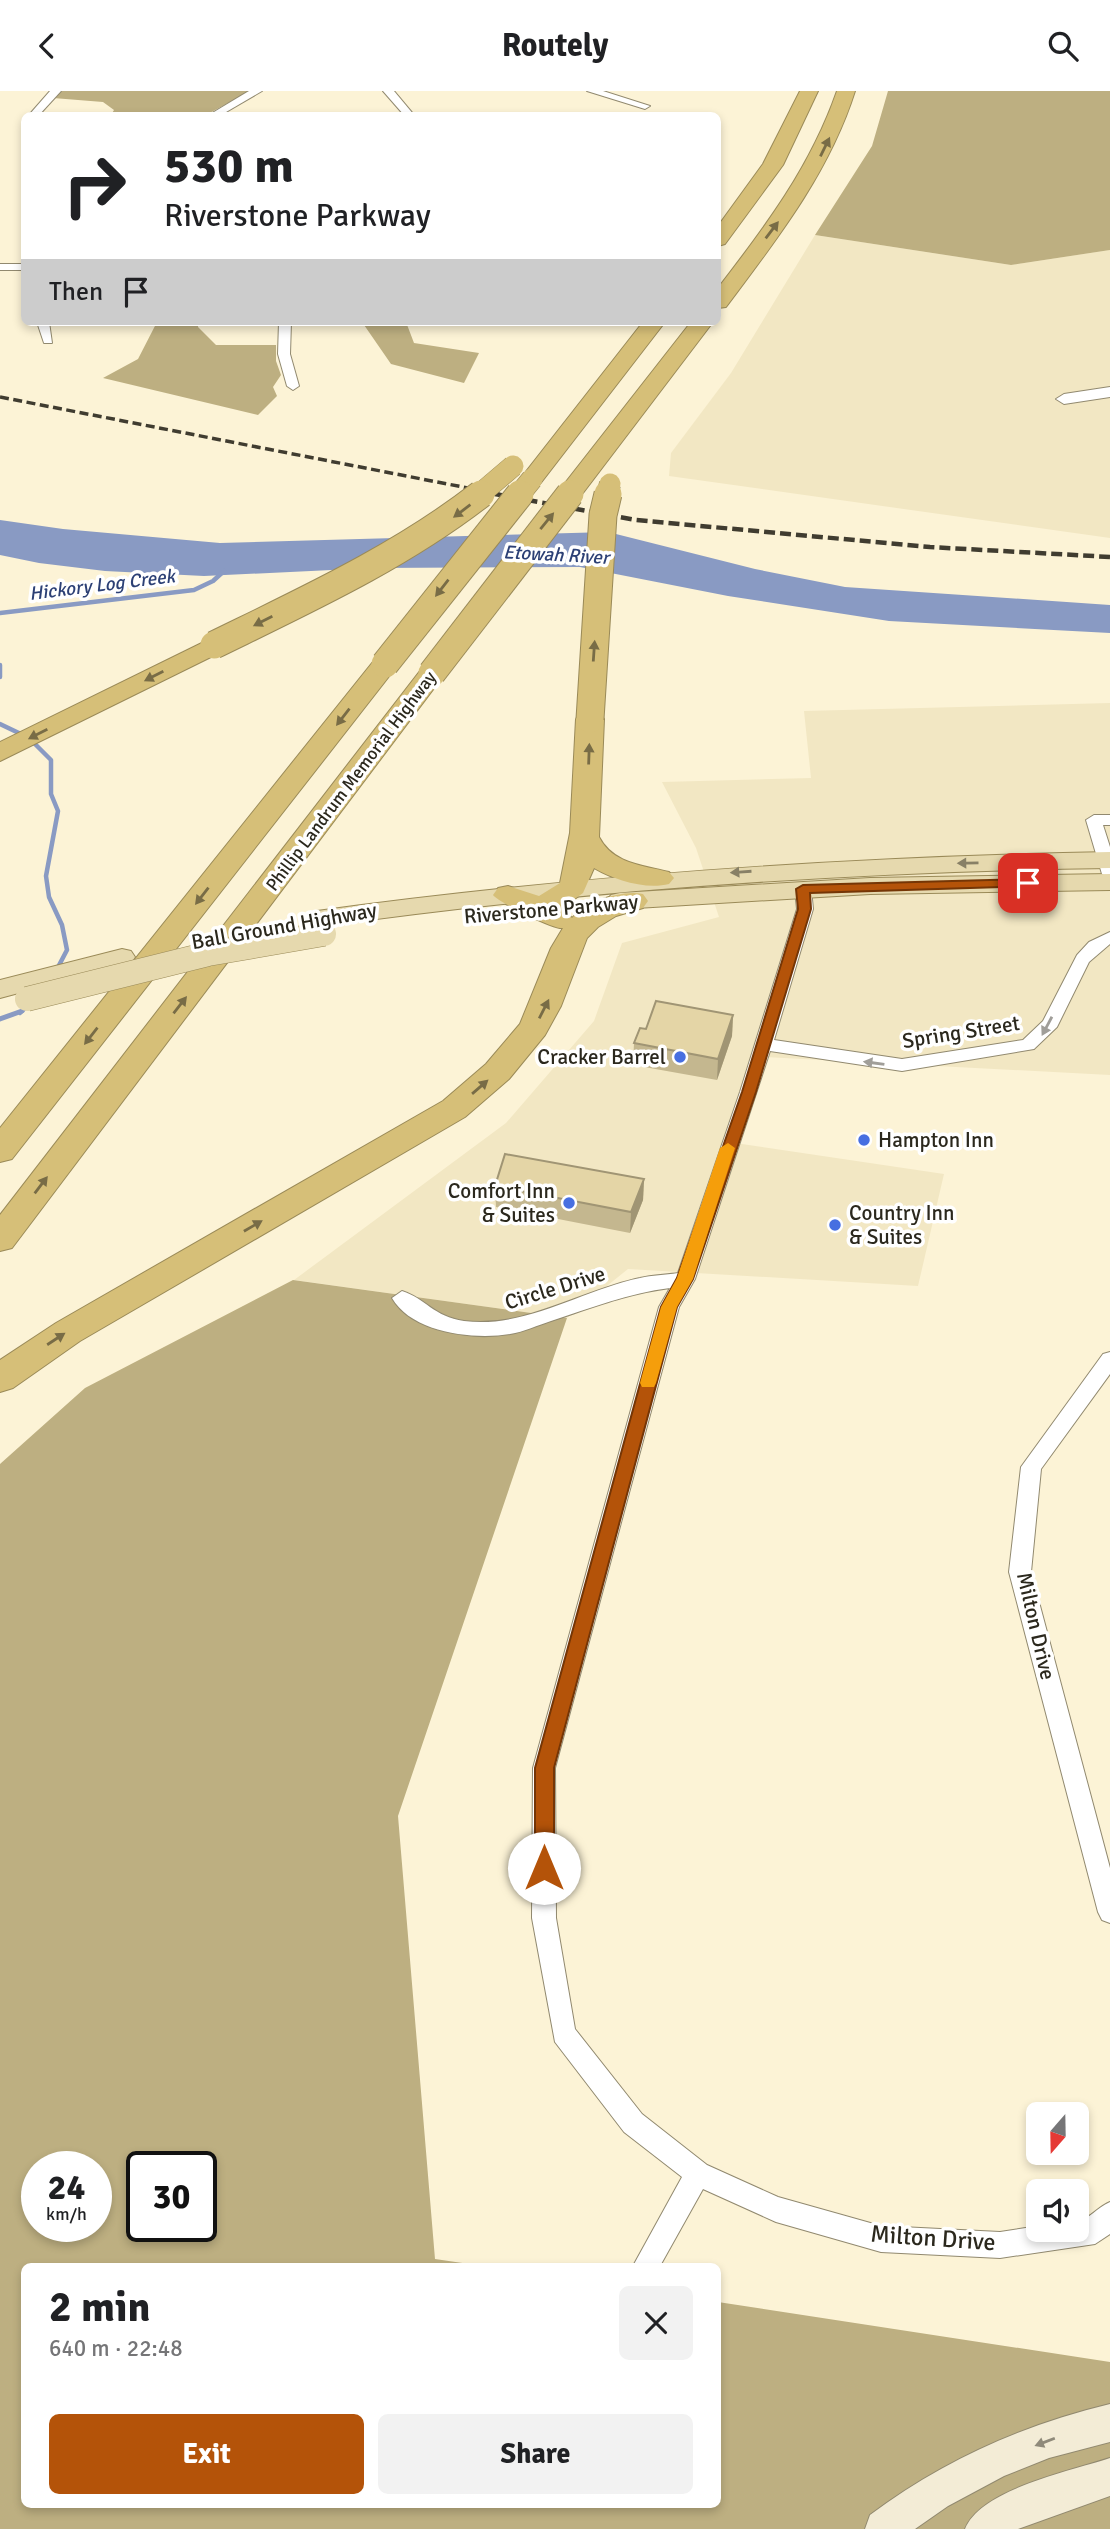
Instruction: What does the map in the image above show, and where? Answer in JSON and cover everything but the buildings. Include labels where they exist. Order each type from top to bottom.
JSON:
[{"type":"highway","points":[[793,129],[800,91]]},
{"type":"highway","points":[[721,236],[761,183],[793,129],[809,91]]},
{"type":"highway","points":[[721,304],[810,175],[834,128],[846,91]]},
{"type":"highway","points":[[721,298],[750,260]]},
{"type":"highway","points":[[0,1151],[385,664],[522,472],[651,326]]},
{"type":"highway","name":"Phillip Landrum Memorial Highway","points":[[0,1239],[699,326]]},
{"type":"highway","points":[[541,908],[573,887],[584,837],[603,523],[610,484],[637,430],[706,326]]},
{"type":"highway","points":[[0,753],[420,540],[471,503],[522,472]]},
{"type":"highway","points":[[584,837],[594,854],[609,866],[659,878]]},
{"type":"highway","points":[[508,895],[541,908],[559,920],[568,942]]},
{"type":"highway","points":[[0,1378],[68,1332],[454,1108],[496,1074],[530,1034],[556,983],[568,942],[589,916],[633,901]]},
{"type":"main road","name":"Riverstone Parkway","points":[[573,887],[659,878],[886,865],[1109,869]]},
{"type":"main road","name":"Riverstone Parkway","points":[[0,1007],[320,927],[633,901],[1109,869]]},
{"type":"main road","name":"Ball Ground Highway","points":[[0,989],[204,939],[320,927],[508,895],[573,887]]},
{"type":"main road","points":[[884,2529],[978,2467],[1078,2429],[1110,2423]]},
{"type":"main road","points":[[984,2529],[1015,2509],[1110,2477]]},
{"type":"street","points":[[36,112],[56,91]]},
{"type":"street","points":[[219,112],[257,91]]},
{"type":"street","points":[[388,91],[406,112]]},
{"type":"street","points":[[592,91],[645,106]]},
{"type":"street","points":[[0,267],[21,268]]},
{"type":"street","points":[[44,326],[48,340]]},
{"type":"street","points":[[285,326],[284,354],[293,386]]},
{"type":"street","points":[[1064,399],[1110,392]]},
{"type":"street","points":[[1109,869],[1094,820],[1110,820]]},
{"type":"street","name":"Milton Drive","points":[[803,889],[805,909],[764,1044],[685,1279],[669,1307],[544,1768],[544,1918],[564,2034],[633,2123],[698,2174],[776,2210],[881,2238],[1000,2245],[1095,2231],[1110,2215]]},
{"type":"street","name":"Spring Street","points":[[764,1044],[902,1065],[1028,1045],[1044,1033],[1078,965],[1093,947],[1110,937]]},
{"type":"street","name":"Circle Drive","points":[[402,1298],[428,1318],[464,1328],[510,1327],[640,1285],[685,1279]]},
{"type":"street","name":"Milton Drive","points":[[1110,1359],[1031,1467],[1020,1572],[1110,1912]]},
{"type":"street","points":[[648,2263],[698,2174]]},
{"type":"shaded area","points":[[62,91],[250,91],[212,112],[113,112],[114,110],[103,102],[53,98]]},
{"type":"shaded area","points":[[888,91],[1110,91],[1110,250],[1011,265],[815,235],[872,146]]},
{"type":"shaded area","points":[[815,235],[1011,265],[1110,250],[1110,538],[669,476],[671,453],[731,373]]},
{"type":"shaded area","points":[[155,326],[198,326],[216,345],[276,345],[276,361],[281,375],[273,387],[277,396],[258,415],[103,378],[138,359]]},
{"type":"shaded area","points":[[365,326],[408,326],[414,343],[479,353],[464,383],[391,364]]},
{"type":"shaded area","points":[[1110,703],[1110,1075],[765,1057],[735,1143],[944,1174],[918,1286],[628,1269],[567,1318],[294,1280],[506,1123],[594,1021],[622,943],[719,917],[696,848],[662,782],[811,778],[804,711]]},
{"type":"shaded area","points":[[293,1280],[567,1318],[398,1816],[435,2259],[462,2263],[21,2263],[21,2508],[721,2508],[721,2302],[1110,2362],[1110,2529],[0,2529],[0,1464],[85,1388]]},
{"type":"water","name":"Etowah River","points":[[0,520],[63,529],[220,543],[608,532],[755,569],[845,587],[1110,605],[1110,633],[889,621],[728,596],[580,567],[373,568],[204,576],[105,571],[0,555]]},
{"type":"waterway","name":"Hickory Log Creek","points":[[0,613],[194,590],[213,581],[224,571]]},
{"type":"waterway","name":"Hickory Log Creek","points":[[0,665],[0,677]]},
{"type":"waterway","name":"Hickory Log Creek","points":[[0,724],[23,735]]},
{"type":"waterway","name":"Hickory Log Creek","points":[[31,740],[51,760],[51,794],[58,811],[46,876],[49,897],[62,925],[67,950],[56,971]]},
{"type":"waterway","name":"Hickory Log Creek","points":[[22,1011],[28,1005]]},
{"type":"waterway","name":"Hickory Log Creek","points":[[0,1019],[22,1011]]},
{"type":"railway","points":[[0,397],[504,495]]},
{"type":"railway","points":[[495,494],[636,520],[930,547],[1110,557]]},
{"type":"slow traffic","points":[[648,1383],[669,1307],[685,1279],[728,1148]]},
{"type":"place","name":"Cracker Barrel","points":[[680,1057]]},
{"type":"place","name":"Hampton Inn","points":[[864,1140]]},
{"type":"place","name":"Comfort Inn & Suites","points":[[569,1203]]},
{"type":"place","name":"Country Inn & Suites","points":[[835,1225]]},
{"type":"route","points":[[544,1868],[544,1768],[669,1307],[685,1279],[720,1168],[749,1092],[805,909],[803,889],[1028,883]]}]
